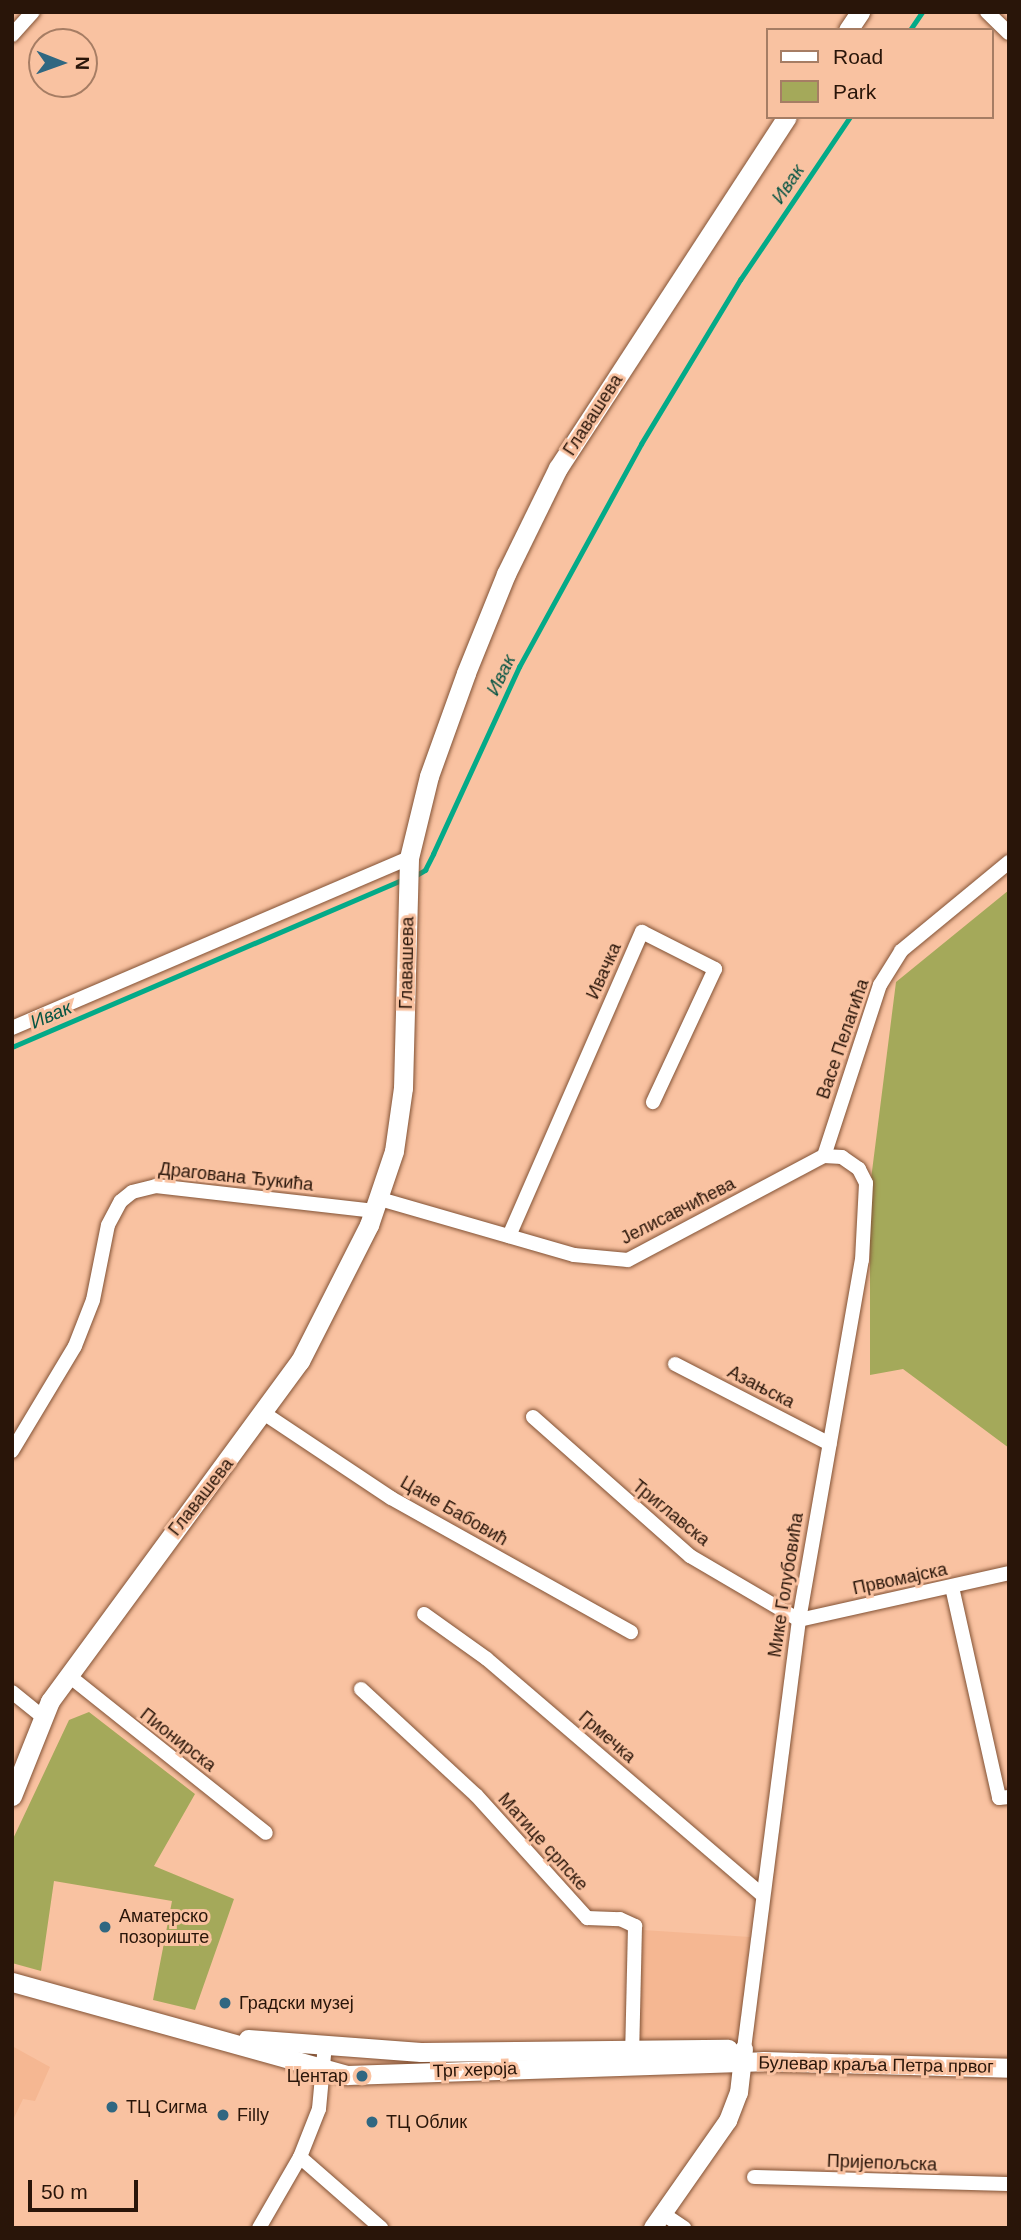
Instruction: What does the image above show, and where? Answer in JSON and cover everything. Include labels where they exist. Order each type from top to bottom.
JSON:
[{"type":"main road","points":[[849,28],[860,12]]},
{"type":"main road","name":"Главашева","points":[[12,1796],[43,1717],[68,1675],[265,1414],[320,1329],[378,1205],[394,1151],[402,1088],[409,863],[429,776],[466,673],[544,495],[787,119]]},
{"type":"main road","name":"Трг хероја","points":[[12,1982],[212,2036],[326,2071],[359,2075],[632,2059],[744,2056]]},
{"type":"main road","name":"Трг хероја","points":[[212,2036],[421,2052],[632,2059]]},
{"type":"main road","name":"Булевар краља Петра првог","points":[[744,2056],[1009,2056]]},
{"type":"main road","name":"Булевар краља Петра првог","points":[[744,2056],[1009,2067]]},
{"type":"street","points":[[12,35],[33,12]]},
{"type":"street","points":[[987,12],[1009,33]]},
{"type":"street","name":"Васе Пелагића","points":[[824,1156],[880,985],[901,951],[1009,862]]},
{"type":"street","points":[[12,1028],[409,863]]},
{"type":"street","name":"Ивачка","points":[[509,1236],[642,932],[715,969],[653,1102]]},
{"type":"street","name":"Јелисавчићева","points":[[378,1205],[594,1259],[628,1260],[824,1156]]},
{"type":"street","name":"Мике Голубовића","points":[[744,2056],[761,1894],[799,1620],[862,1260],[866,1183],[859,1169],[842,1157],[824,1156]]},
{"type":"street","name":"Драгована Ђукића","points":[[12,1451],[75,1346],[93,1300],[108,1225],[121,1201],[132,1192],[156,1186],[378,1205]]},
{"type":"street","name":"Азањска","points":[[674,1364],[830,1444]]},
{"type":"street","name":"Цане Бабовић","points":[[265,1414],[391,1498],[631,1632]]},
{"type":"street","name":"Триглавска","points":[[533,1417],[690,1556],[799,1620]]},
{"type":"street","name":"Првомајска","points":[[799,1620],[1009,1573]]},
{"type":"street","points":[[952,1587],[999,1798],[1009,1797]]},
{"type":"street","name":"Грмечка","points":[[425,1614],[487,1659],[761,1894]]},
{"type":"street","name":"Пионирска","points":[[68,1675],[267,1833]]},
{"type":"street","name":"Матице српске","points":[[361,1689],[476,1795],[587,1918],[620,1919],[635,1926],[632,2059]]},
{"type":"street","points":[[12,1692],[43,1717]]},
{"type":"street","points":[[259,2228],[300,2157],[319,2109],[326,2071],[325,2044]]},
{"type":"street","points":[[684,2228],[657,2221],[729,2121],[739,2093],[744,2056]]},
{"type":"street","points":[[300,2157],[381,2228]]},
{"type":"street","name":"Пријепољска","points":[[754,2177],[1009,2184]]},
{"type":"shaded area","points":[[643,1930],[750,1937],[738,2042],[639,2044]]},
{"type":"shaded area","points":[[12,2046],[50,2067],[35,2101],[23,2099],[12,2122]]},
{"type":"green space","points":[[1009,890],[1009,1448],[903,1369],[870,1375],[870,1187],[896,982]]},
{"type":"green space","points":[[89,1712],[195,1794],[154,1866],[234,1899],[195,2010],[153,2000],[172,1901],[54,1881],[41,1971],[12,1963],[12,1841],[69,1720]]},
{"type":"waterway","name":"Ивак","points":[[911,28],[922,12]]},
{"type":"waterway","name":"Ивак","points":[[415,876],[425,870],[519,667],[641,444],[740,280],[849,119]]},
{"type":"waterway","name":"Ивак","points":[[12,1047],[404,879]]},
{"type":"place","name":"Аматерско позориште","points":[[105,1927]]},
{"type":"place","name":"Градски музеј","points":[[225,2003]]},
{"type":"place","name":"Центар","points":[[362,2076]]},
{"type":"place","name":"ТЦ Сигма","points":[[112,2107]]},
{"type":"place","name":"Filly","points":[[223,2115]]},
{"type":"place","name":"ТЦ Облик","points":[[372,2122]]}]
